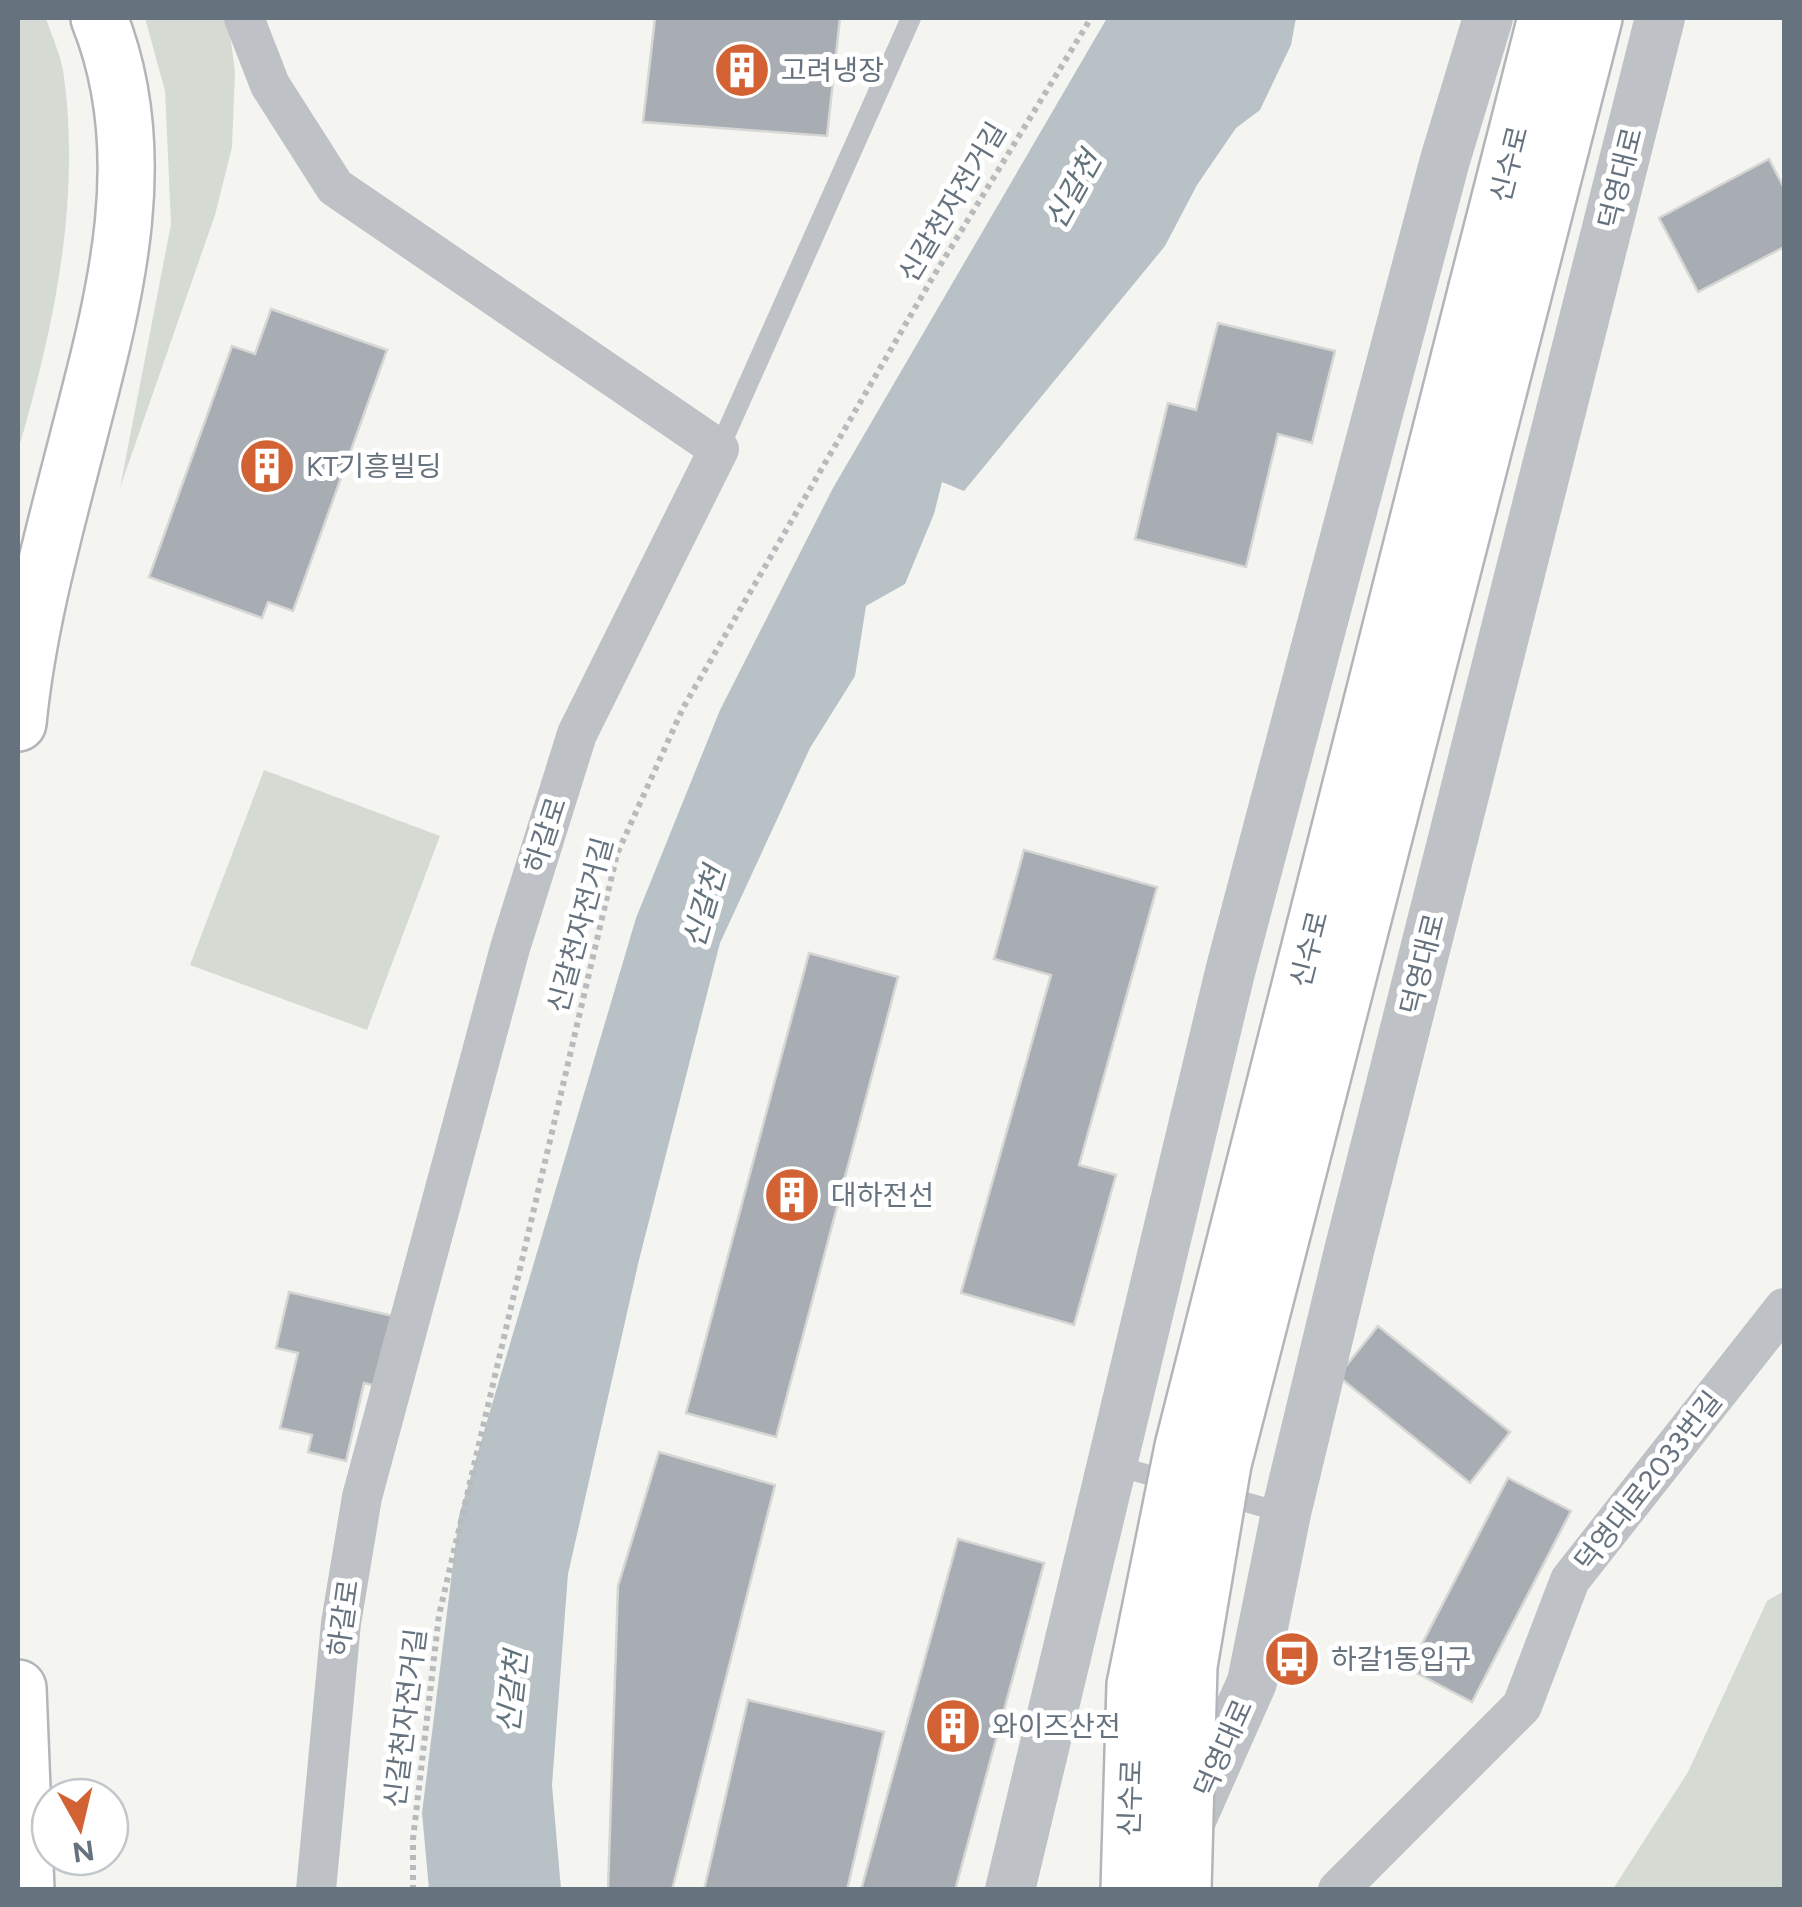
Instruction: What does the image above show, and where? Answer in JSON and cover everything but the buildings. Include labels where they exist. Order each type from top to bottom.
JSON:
[{"type":"main road","points":[[18,723],[38,596],[103,342],[124,236],[128,179],[125,118],[115,65],[99,18]]},
{"type":"main road","name":"신수로","points":[[1182,1890],[1189,1666],[1223,1464],[1500,294],[1546,18]]},
{"type":"main road","name":"신수로","points":[[1129,1890],[1135,1685],[1182,1447],[1500,294],[1594,18]]},
{"type":"main road","points":[[18,1690],[26,1890]]},
{"type":"street","points":[[244,18],[270,85],[335,187],[719,449]]},
{"type":"street","points":[[1010,1890],[1230,972],[1445,160],[1488,18]]},
{"type":"street","name":"덕영대로","points":[[1142,1890],[1176,1853],[1252,1682],[1286,1514],[1354,1232],[1660,18]]},
{"type":"street","name":"하갈로","points":[[316,1890],[341,1623],[362,1496],[510,948],[577,734],[719,449]]},
{"type":"street","name":"덕영대로2033번길","points":[[1338,1890],[1522,1706],[1570,1580],[1784,1308]]},
{"type":"lane","points":[[719,449],[911,18]]},
{"type":"lane","points":[[1113,1466],[1286,1514]]},
{"type":"path","name":"신갈천자전거길","points":[[413,1890],[413,1839],[440,1615],[617,854],[683,708],[930,282],[1091,18]]},
{"type":"shaded area","points":[[18,18],[46,18],[59,55],[64,77],[69,172],[52,313],[18,451]]},
{"type":"shaded area","points":[[145,18],[228,18],[235,72],[232,147],[215,215],[120,488],[171,224],[165,91]]},
{"type":"shaded area","points":[[264,770],[440,836],[367,1030],[190,965]]},
{"type":"shaded area","points":[[1784,1591],[1784,1889],[1613,1889],[1688,1772],[1767,1601]]},
{"type":"water","name":"신갈천","points":[[1107,18],[1296,18],[1291,45],[1260,110],[1236,128],[1197,185],[1165,246],[964,491],[942,482],[934,514],[905,584],[866,606],[855,676],[810,748],[720,943],[639,1260],[568,1574],[552,1785],[561,1889],[429,1889],[422,1813],[459,1516],[636,918],[720,710],[833,488]]},
{"type":"place","name":"고려냉장","points":[[742,70]]},
{"type":"place","name":"KT기흥빌딩","points":[[267,466]]},
{"type":"place","name":"대하전선","points":[[792,1195]]},
{"type":"place","name":"하갈1동입구","points":[[1292,1659]]},
{"type":"place","name":"와이즈산전","points":[[953,1726]]}]
